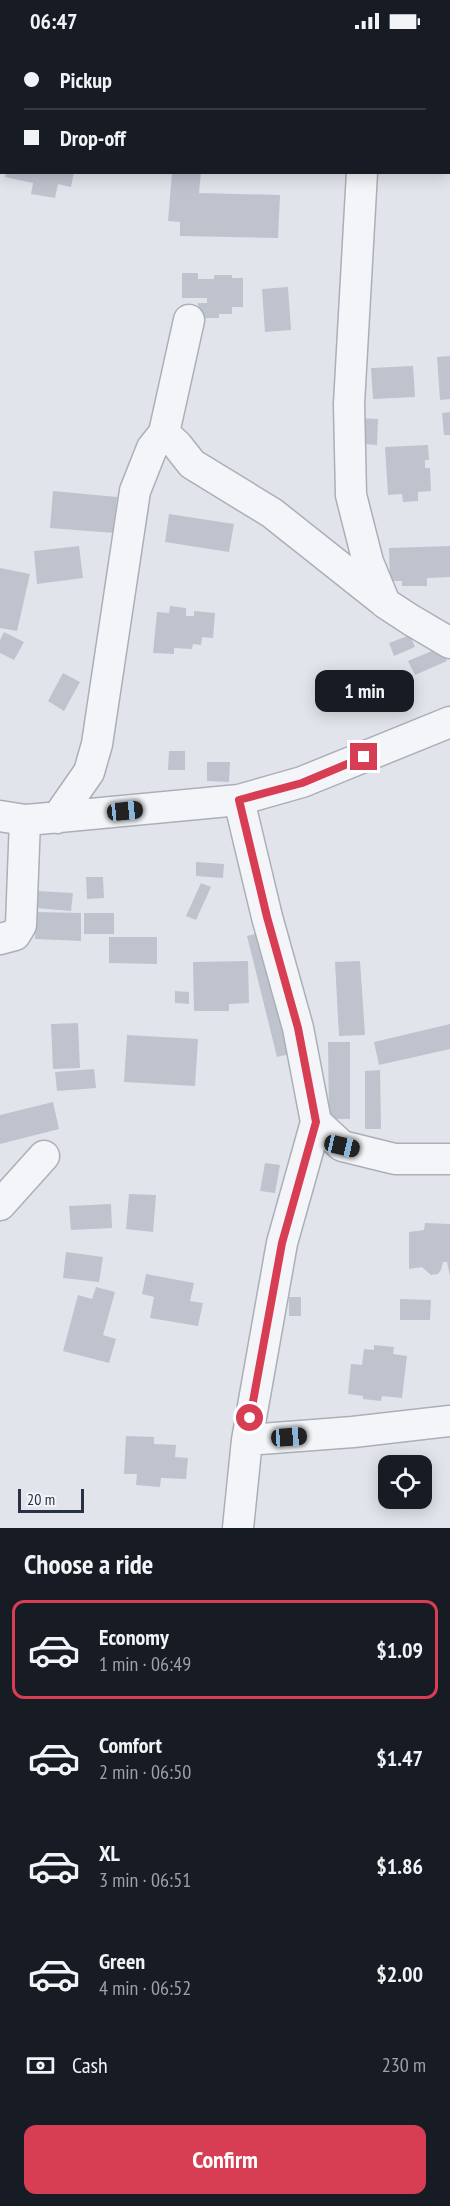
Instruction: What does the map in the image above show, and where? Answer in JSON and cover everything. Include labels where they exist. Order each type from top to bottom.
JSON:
[{"type":"street","points":[[362,174],[349,404],[351,495],[368,562],[385,603]]},
{"type":"street","points":[[57,818],[89,772],[97,744],[135,491],[152,448],[164,434],[189,320]]},
{"type":"street","points":[[164,434],[177,445],[192,464],[272,513],[385,603],[450,643]]},
{"type":"street","points":[[0,939],[15,935],[21,925],[12,818],[57,818],[239,800],[302,783],[449,719]]},
{"type":"street","points":[[238,1528],[247,1440],[282,1243],[316,1122],[298,1028],[267,917],[239,800]]},
{"type":"street","points":[[316,1122],[342,1146],[395,1159],[450,1159]]},
{"type":"street","points":[[0,1205],[44,1156]]},
{"type":"street","points":[[247,1440],[450,1421]]},
{"type":"building","points":[[6,174],[74,174],[71,187],[58,184],[55,198],[31,194],[33,183],[5,177]]},
{"type":"building","points":[[172,174],[201,174],[199,193],[280,195],[278,238],[180,236],[180,222],[168,221]]},
{"type":"building","points":[[182,273],[198,273],[198,279],[214,279],[214,275],[232,275],[232,278],[243,278],[243,307],[232,307],[232,314],[219,314],[219,318],[198,318],[198,303],[207,303],[207,298],[182,298]]},
{"type":"building","points":[[288,287],[291,330],[265,332],[262,289]]},
{"type":"building","points":[[450,356],[450,399],[440,400],[437,357]]},
{"type":"building","points":[[413,366],[415,397],[373,399],[371,368]]},
{"type":"building","points":[[450,412],[450,435],[444,435],[442,413]]},
{"type":"building","points":[[356,418],[378,419],[377,445],[354,443]]},
{"type":"building","points":[[428,445],[429,460],[425,460],[425,468],[430,468],[431,491],[418,492],[418,501],[403,502],[402,494],[388,495],[385,447]]},
{"type":"building","points":[[53,491],[117,497],[114,533],[50,528]]},
{"type":"building","points":[[169,514],[234,524],[229,552],[165,542]]},
{"type":"building","points":[[79,546],[83,578],[37,584],[34,551]]},
{"type":"building","points":[[450,546],[450,577],[427,578],[427,586],[402,586],[402,581],[390,581],[389,548]]},
{"type":"building","points":[[0,568],[30,574],[17,631],[0,628]]},
{"type":"building","points":[[170,606],[186,608],[186,616],[194,616],[194,611],[215,613],[213,638],[202,637],[201,645],[193,644],[192,649],[174,648],[174,654],[153,653],[157,612],[169,613]]},
{"type":"building","points":[[4,632],[24,642],[14,660],[0,653],[0,640]]},
{"type":"building","points":[[410,635],[415,647],[394,656],[389,643]]},
{"type":"building","points":[[441,647],[447,661],[415,675],[408,661]]},
{"type":"building","points":[[63,673],[80,682],[64,711],[48,701]]},
{"type":"building","points":[[169,751],[185,751],[185,770],[168,770]]},
{"type":"building","points":[[207,762],[230,762],[229,782],[207,781]]},
{"type":"building","points":[[196,862],[224,864],[223,878],[196,876]]},
{"type":"building","points":[[86,877],[103,877],[104,898],[87,899]]},
{"type":"building","points":[[201,883],[211,887],[196,920],[186,916]]},
{"type":"building","points":[[37,891],[73,893],[71,911],[36,908]]},
{"type":"building","points":[[36,912],[81,913],[81,941],[35,939]]},
{"type":"building","points":[[84,913],[114,913],[114,934],[84,934]]},
{"type":"building","points":[[268,931],[298,1052],[277,1057],[247,936]]},
{"type":"building","points":[[109,937],[157,937],[157,964],[109,963]]},
{"type":"building","points":[[248,961],[249,1003],[229,1004],[229,1011],[194,1011],[193,962]]},
{"type":"building","points":[[360,961],[365,1035],[339,1036],[335,962]]},
{"type":"building","points":[[175,991],[189,992],[189,1004],[175,1003]]},
{"type":"building","points":[[78,1023],[80,1068],[53,1069],[51,1024]]},
{"type":"building","points":[[450,1024],[450,1049],[379,1065],[374,1042]]},
{"type":"building","points":[[127,1035],[198,1039],[195,1086],[124,1082]]},
{"type":"building","points":[[328,1042],[350,1042],[350,1119],[329,1119]]},
{"type":"building","points":[[94,1069],[96,1088],[57,1091],[55,1072]]},
{"type":"building","points":[[380,1070],[381,1129],[365,1129],[365,1071]]},
{"type":"building","points":[[53,1102],[59,1129],[0,1144],[0,1115]]},
{"type":"building","points":[[265,1163],[280,1165],[275,1193],[260,1191]]},
{"type":"building","points":[[129,1194],[156,1195],[153,1232],[126,1229]]},
{"type":"building","points":[[111,1204],[112,1228],[71,1230],[69,1206]]},
{"type":"building","points":[[425,1223],[450,1224],[450,1276],[447,1262],[443,1262],[438,1274],[431,1275],[422,1267],[409,1269],[409,1232],[424,1230]]},
{"type":"building","points":[[66,1252],[103,1257],[99,1282],[63,1278]]},
{"type":"building","points":[[146,1274],[194,1283],[190,1301],[203,1303],[198,1326],[150,1318],[154,1297],[142,1294]]},
{"type":"building","points":[[96,1287],[115,1292],[103,1335],[116,1339],[109,1363],[63,1351],[78,1295],[92,1299]]},
{"type":"building","points":[[289,1297],[301,1297],[301,1316],[289,1316]]},
{"type":"building","points":[[400,1299],[431,1300],[430,1320],[400,1320]]},
{"type":"building","points":[[374,1345],[394,1347],[393,1354],[407,1356],[402,1398],[382,1396],[381,1401],[348,1394],[351,1364],[362,1365],[364,1349],[374,1350]]},
{"type":"building","points":[[126,1436],[154,1437],[154,1444],[176,1445],[175,1457],[188,1458],[186,1479],[161,1478],[160,1487],[136,1485],[137,1474],[124,1474]]},
{"type":"route","points":[[250,1418],[282,1243],[316,1122],[298,1028],[267,917],[239,800],[302,783],[364,757]]}]
